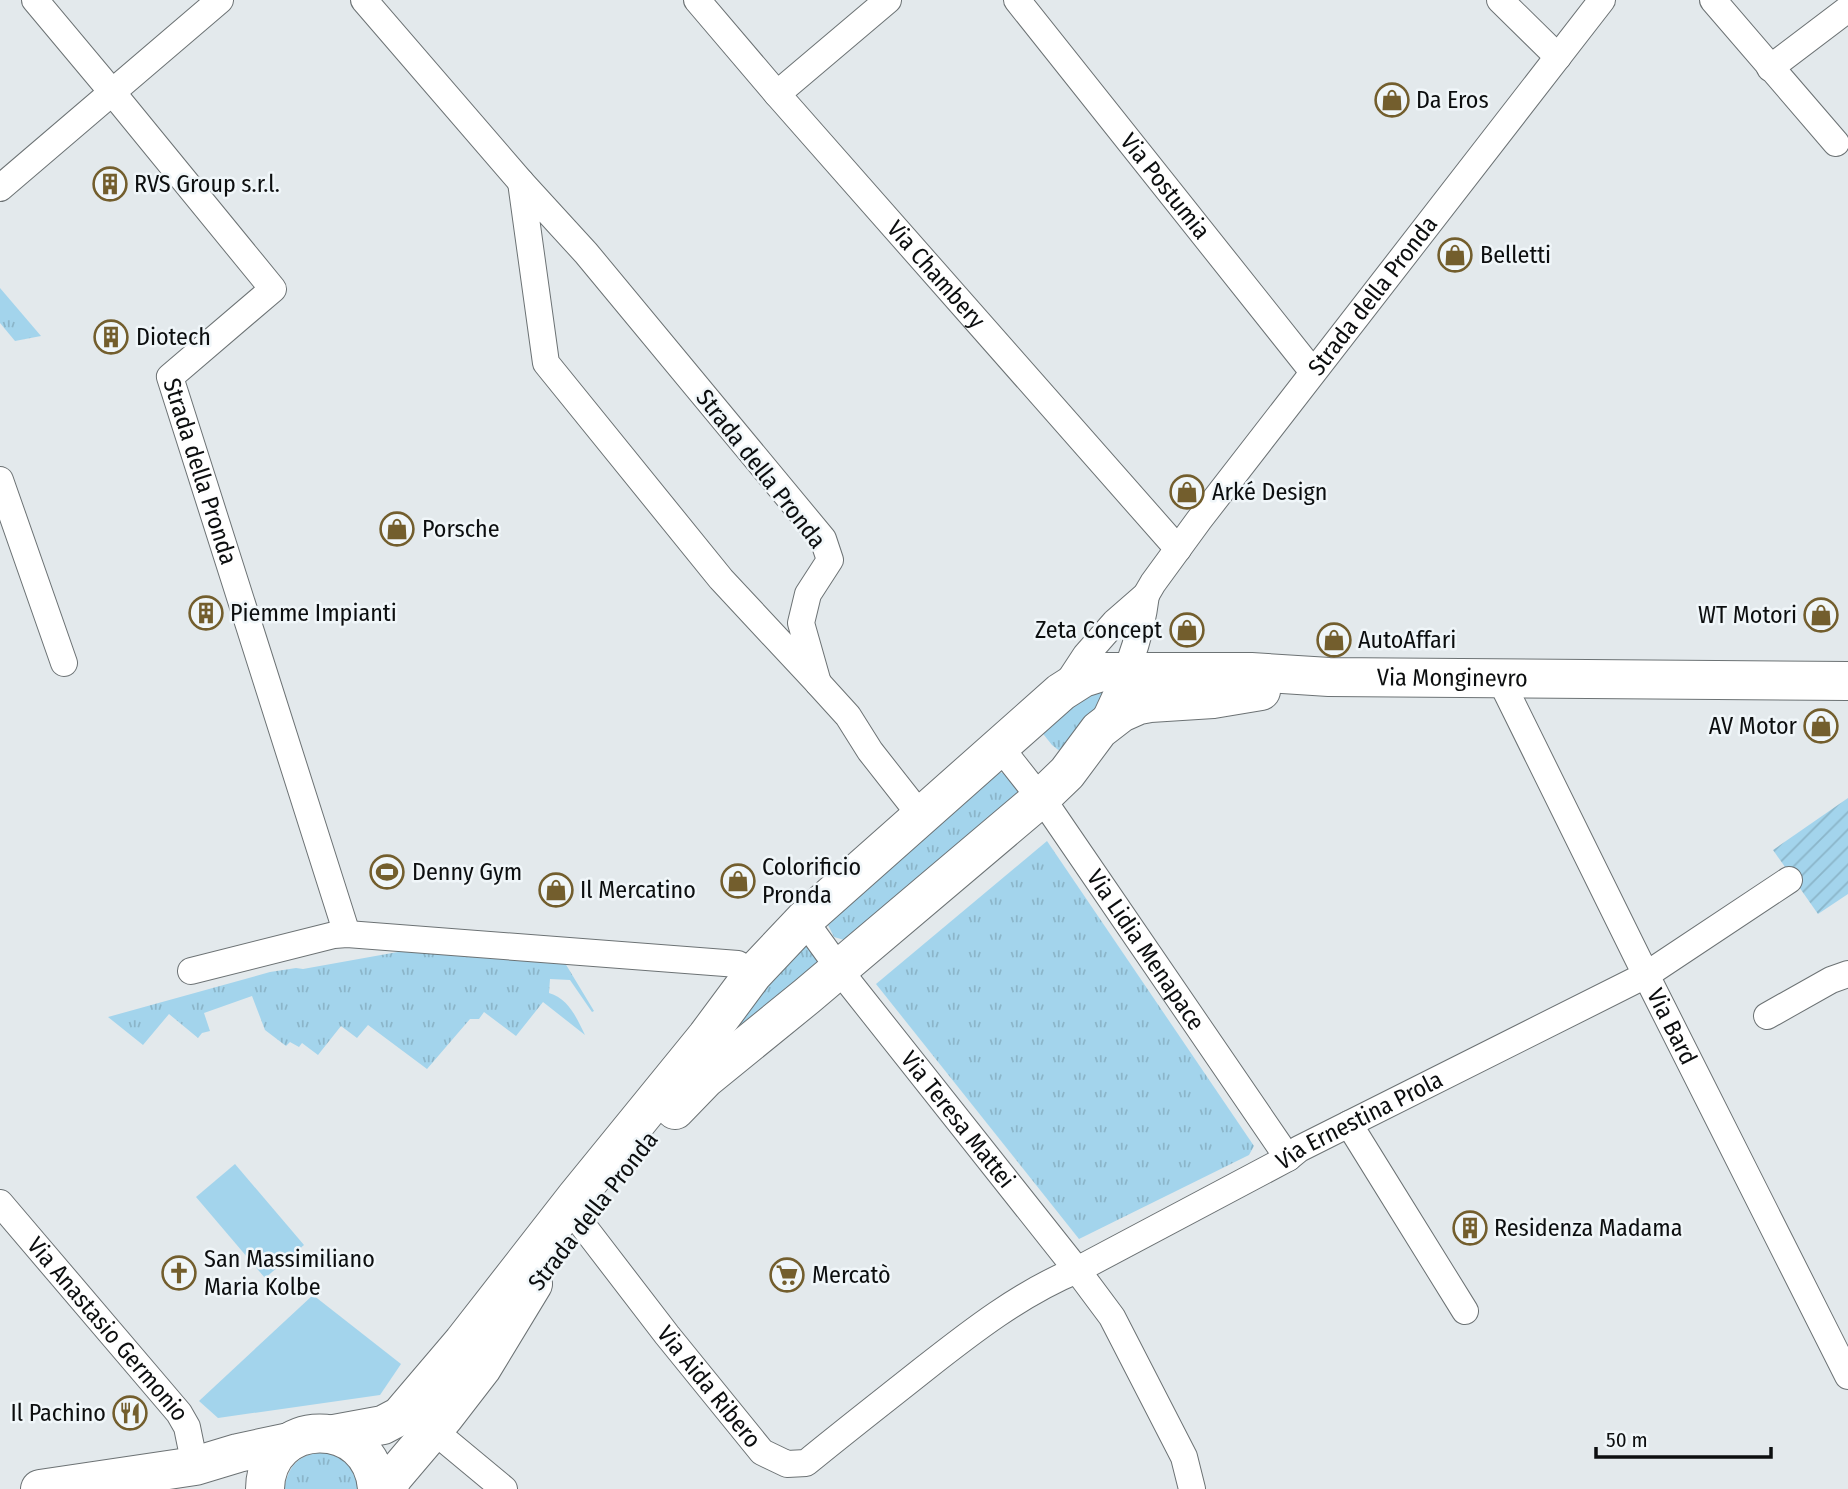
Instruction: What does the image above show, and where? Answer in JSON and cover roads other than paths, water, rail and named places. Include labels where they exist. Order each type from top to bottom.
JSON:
[{"type":"street","points":[[35,0],[113,92]]},
{"type":"street","points":[[0,188],[220,0]]},
{"type":"street","points":[[365,0],[520,182],[546,363],[721,579],[848,716],[870,751],[921,816]]},
{"type":"street","name":"Via Chambery","points":[[697,0],[1178,549]]},
{"type":"street","points":[[777,94],[888,0]]},
{"type":"street","name":"Via Postumia","points":[[1017,0],[1313,372]]},
{"type":"street","points":[[1500,0],[1558,57]]},
{"type":"street","name":"Strada della Pronda","points":[[386,1489],[433,1430],[472,1355],[576,1197],[754,974],[804,920],[1061,692],[1086,655],[1115,622],[1146,595],[1313,372],[1602,0]]},
{"type":"street","points":[[1713,0],[1836,143]]},
{"type":"street","points":[[1770,68],[1848,9]]},
{"type":"street","name":"Strada della Pronda","points":[[113,92],[273,289],[170,377],[347,934]]},
{"type":"street","name":"Strada della Pronda","points":[[520,182],[586,253],[822,539],[830,561],[808,594],[802,623],[818,683]]},
{"type":"street","points":[[0,480],[64,663]]},
{"type":"street","name":"Strada della Pronda","points":[[40,1489],[195,1466],[289,1442],[311,1433],[334,1434],[383,1425],[400,1416],[472,1355],[601,1201],[650,1137],[696,1087],[840,969],[1067,773],[1099,730],[1127,672],[1140,631],[1146,595]]},
{"type":"street","points":[[1140,631],[1158,659],[1172,672]]},
{"type":"street","name":"Via Monginevro","points":[[1061,692],[1083,678],[1102,672],[1251,672],[1329,677],[1848,681]]},
{"type":"street","name":"Strada della Pronda","points":[[1099,730],[1121,713],[1139,705],[1213,699],[1329,677]]},
{"type":"street","name":"Via Bard","points":[[1499,677],[1848,1376]]},
{"type":"street","name":"Via Lidia Menapace","points":[[1000,747],[1041,798],[1288,1158]]},
{"type":"street","name":"Via Ernestina Prola","points":[[1077,1270],[1288,1158],[1299,1149],[1646,975],[1790,880]]},
{"type":"street","points":[[804,920],[840,969]]},
{"type":"street","points":[[191,971],[347,934],[738,964],[754,974]]},
{"type":"street","name":"Via Teresa Mattei","points":[[840,969],[1112,1317],[1184,1457],[1192,1489]]},
{"type":"street","points":[[1767,1016],[1831,980],[1848,974]]},
{"type":"street","points":[[1349,1124],[1465,1311]]},
{"type":"street","name":"Via Anastasio Germonio","points":[[0,1203],[179,1413],[187,1427],[195,1466]]},
{"type":"street","name":"Via Aida Ribero","points":[[581,1223],[762,1452],[787,1464],[806,1463],[966,1335],[1055,1279],[1077,1270]]},
{"type":"street","points":[[433,1430],[504,1489]]},
{"type":"street","points":[[334,1434],[351,1441],[365,1453],[374,1469],[377,1489]]},
{"type":"street","points":[[265,1489],[265,1478],[273,1458],[289,1442]]},
{"type":"street","points":[[195,1466],[232,1476],[254,1489]]},
{"type":"place","name":"Da Eros","points":[[1392,100]]},
{"type":"place","name":"RVS Group s.r.l.","points":[[110,184]]},
{"type":"place","name":"Belletti","points":[[1455,255]]},
{"type":"place","name":"Diotech","points":[[111,337]]},
{"type":"place","name":"Arké Design","points":[[1187,492]]},
{"type":"place","name":"Porsche","points":[[397,529]]},
{"type":"place","name":"Piemme Impianti","points":[[206,613]]},
{"type":"place","name":"WT Motori","points":[[1821,615]]},
{"type":"place","name":"Zeta Concept","points":[[1187,630]]},
{"type":"place","name":"AutoAffari","points":[[1334,640]]},
{"type":"place","name":"AV Motor","points":[[1821,726]]},
{"type":"place","name":"Denny Gym","points":[[387,872]]},
{"type":"place","name":"Colorificio Pronda","points":[[738,881]]},
{"type":"place","name":"Il Mercatino","points":[[556,890]]},
{"type":"place","name":"Residenza Madama","points":[[1470,1228]]},
{"type":"place","name":"San Massimiliano Maria Kolbe","points":[[179,1273]]},
{"type":"place","name":"Mercatò","points":[[787,1275]]},
{"type":"place","name":"Il Pachino","points":[[130,1413]]}]
